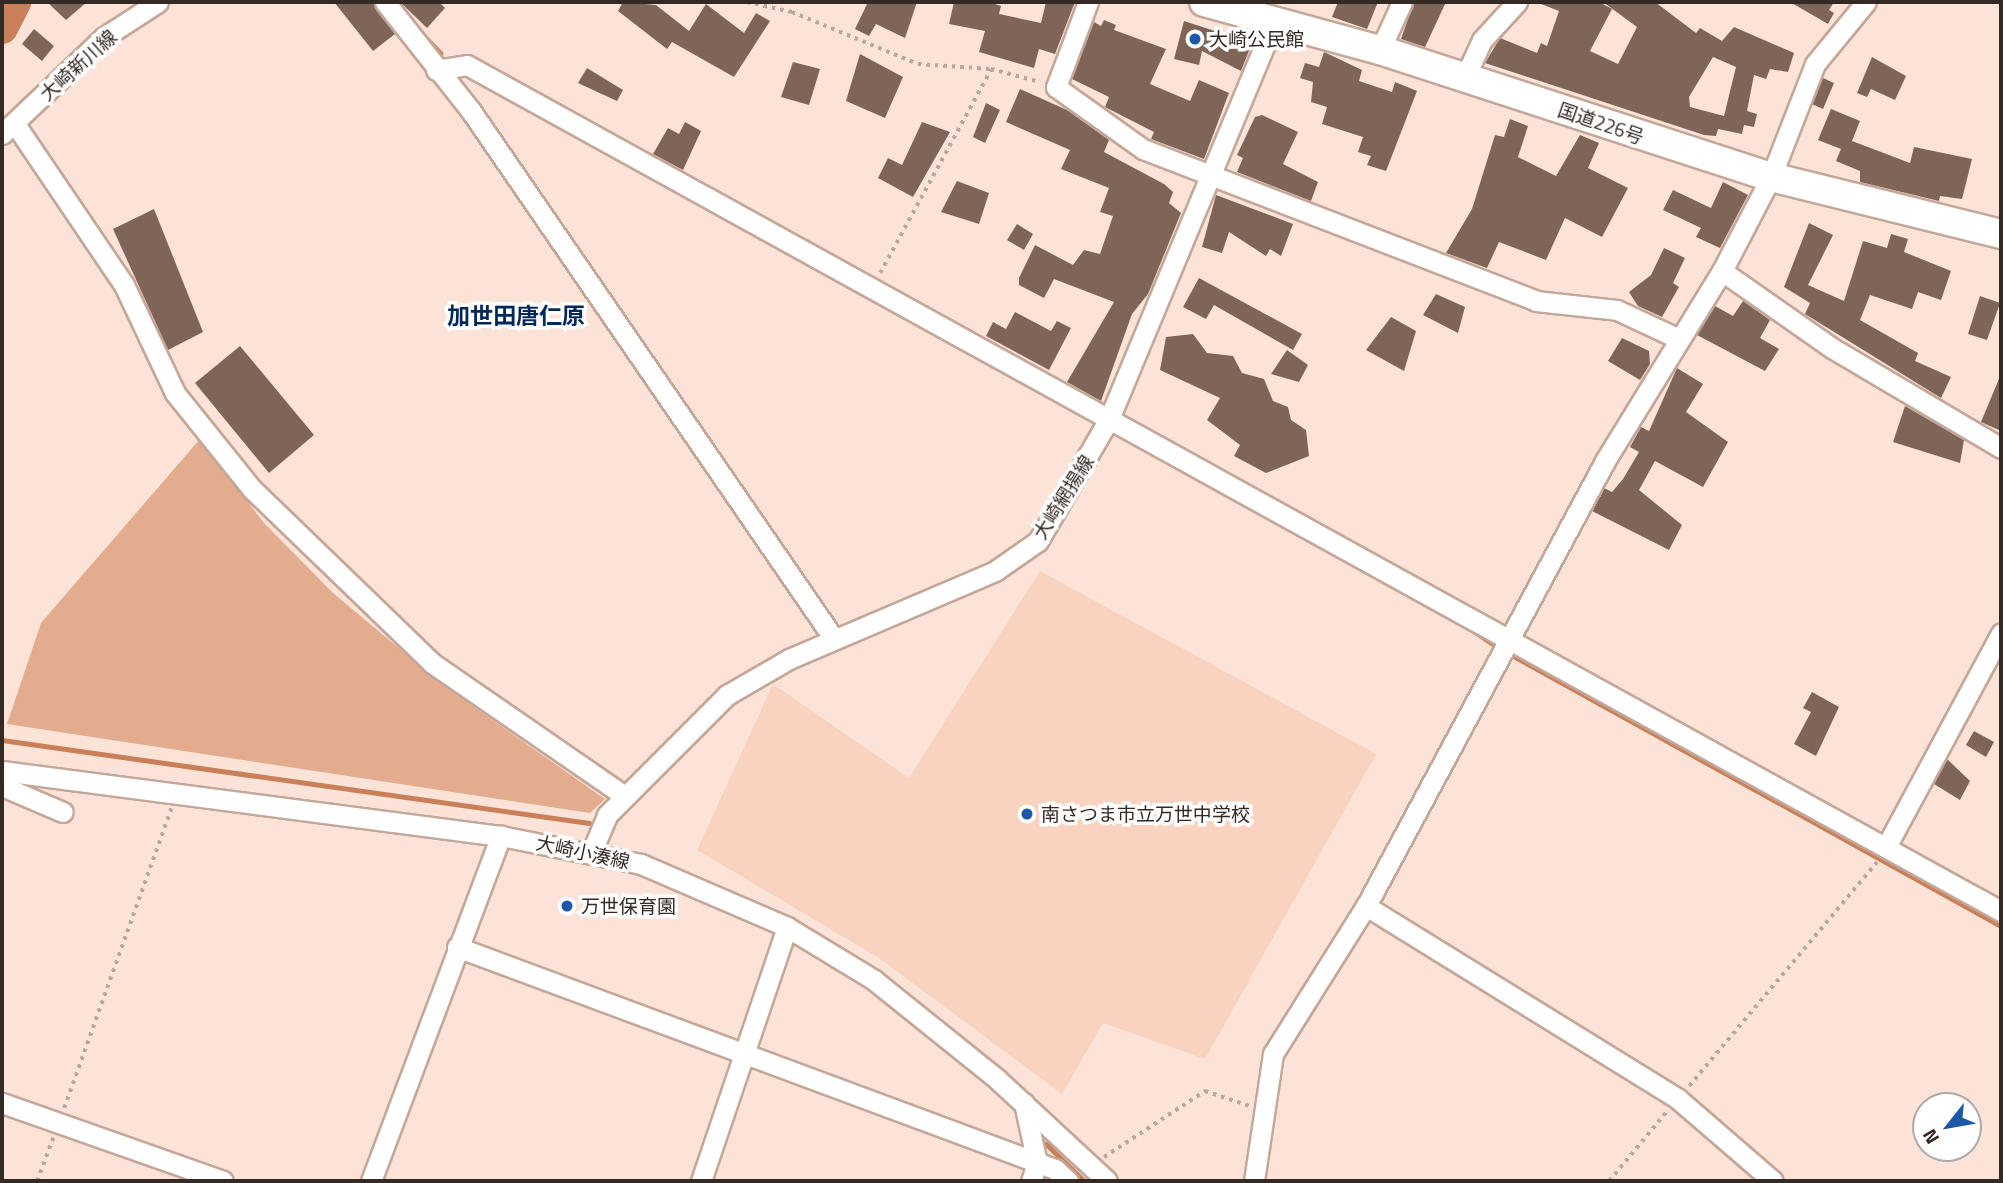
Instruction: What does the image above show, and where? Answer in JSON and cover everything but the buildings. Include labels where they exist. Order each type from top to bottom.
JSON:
[{"type":"highway","name":"国道226号","points":[[1204,2],[1380,50],[1771,177],[2001,233]]},
{"type":"street","name":"大崎新川線","points":[[9,129],[104,37],[158,2]]},
{"type":"street","points":[[385,2],[471,111],[834,639]]},
{"type":"street","points":[[1088,2],[1056,87],[1143,149],[1214,172],[1536,301],[1617,310],[1677,338]]},
{"type":"street","points":[[1380,50],[1402,2]]},
{"type":"street","points":[[1465,77],[1482,40],[1517,2]]},
{"type":"street","points":[[1254,1181],[1268,1112],[1273,1054],[1366,905],[1503,644],[1677,338],[1722,271],[1771,177],[1802,87],[1866,2]]},
{"type":"street","name":"大崎網揚線","points":[[592,851],[607,815],[727,695],[834,639],[1019,557],[1067,498],[1110,419],[1275,20]]},
{"type":"street","points":[[436,70],[467,65],[870,290],[1110,419],[1503,644],[2001,911]]},
{"type":"street","points":[[9,129],[124,285],[175,393],[252,489],[432,663],[625,796]]},
{"type":"street","points":[[1722,271],[1832,348],[2001,448]]},
{"type":"street","points":[[1886,847],[2001,633]]},
{"type":"street","name":"大崎小湊線","points":[[2,771],[501,836],[592,851],[641,864],[787,927],[916,1011],[1024,1103],[1107,1181]]},
{"type":"street","points":[[2,786],[63,813]]},
{"type":"street","points":[[371,1181],[501,836]]},
{"type":"street","points":[[1366,905],[1678,1099],[1773,1181]]},
{"type":"street","points":[[701,1181],[746,1055],[787,927]]},
{"type":"street","points":[[457,947],[746,1055],[1034,1172],[1068,1181]]},
{"type":"street","points":[[2,1103],[60,1121],[223,1181]]},
{"type":"street","points":[[1024,1103],[1034,1172]]},
{"type":"path","points":[[747,2],[792,12],[918,64],[991,69],[1056,87]]},
{"type":"path","points":[[870,290],[991,69]]},
{"type":"path","points":[[37,1181],[177,794]]},
{"type":"path","points":[[1609,1181],[1875,866]]},
{"type":"path","points":[[1091,1166],[1205,1091],[1268,1112]]},
{"type":"shaded area","points":[[200,439],[264,523],[333,593],[444,686],[605,799],[590,813],[7,724],[41,623]]},
{"type":"shaded area","name":"南さつま市立万世中学校","points":[[1040,571],[1376,754],[1205,1059],[1103,1023],[1062,1094],[879,958],[697,850],[773,684],[909,778]]},
{"type":"waterway","points":[[2,28],[15,2]]},
{"type":"waterway","points":[[421,33],[440,53]]},
{"type":"waterway","points":[[1469,628],[1499,648]]},
{"type":"waterway","points":[[1508,653],[2001,926]]},
{"type":"waterway","points":[[2,740],[589,823]]},
{"type":"waterway","points":[[1046,1144],[1084,1181]]},
{"type":"place","name":"大崎公民館","points":[[1195,39]]},
{"type":"place","name":"南さつま市立万世中学校","points":[[1027,814]]},
{"type":"place","name":"万世保育園","points":[[567,906]]},
{"type":"district","name":"加世田唐仁原","points":[[516,316]]}]
